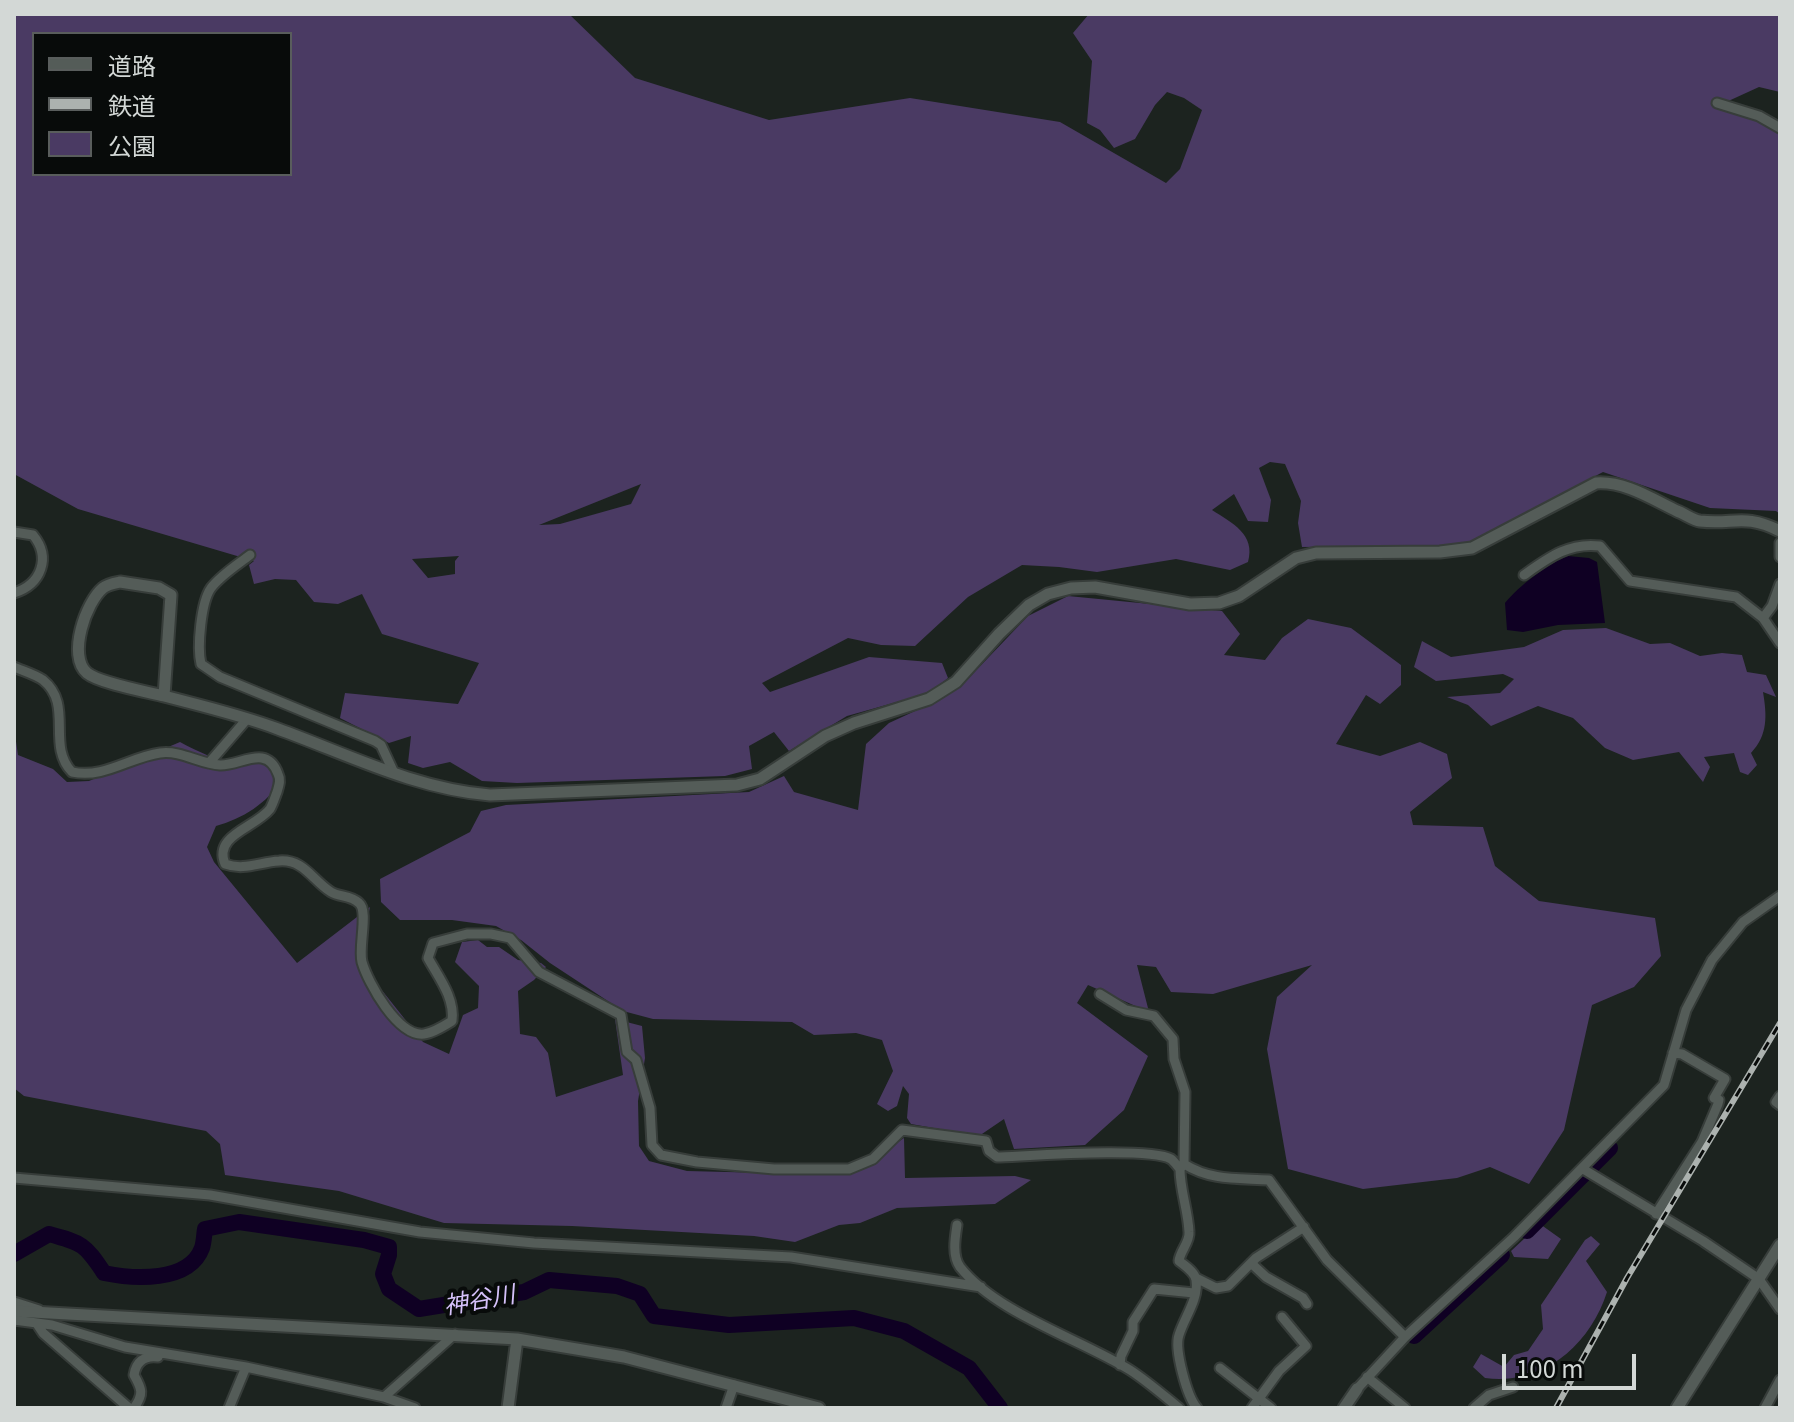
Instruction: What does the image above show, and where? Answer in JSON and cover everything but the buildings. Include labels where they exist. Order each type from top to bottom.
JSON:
[{"type":"street","points":[[1717,103],[1759,116],[1780,128]]},
{"type":"street","points":[[164,696],[171,595],[159,588],[130,583],[111,584],[102,589],[88,609],[80,631],[78,650],[87,673],[164,696],[247,719],[394,773],[462,793],[490,795],[737,785],[760,779],[825,736],[854,723],[929,699],[956,682],[1029,605],[1048,594],[1071,588],[1095,587],[1190,604],[1219,603],[1239,596],[1296,558],[1316,553],[1440,552],[1472,548],[1596,483],[1610,482],[1626,487],[1698,521],[1746,519],[1780,531]]},
{"type":"street","points":[[14,532],[33,535],[40,543],[44,557],[42,568],[32,585],[14,593]]},
{"type":"street","points":[[1780,543],[1780,557]]},
{"type":"street","points":[[1524,575],[1559,551],[1588,544],[1600,546],[1630,581],[1736,597],[1763,618],[1780,643]]},
{"type":"street","points":[[250,555],[209,590],[201,627],[201,664],[220,677],[363,734],[381,745],[394,773]]},
{"type":"street","points":[[1763,618],[1772,606],[1780,584]]},
{"type":"street","points":[[14,667],[46,683],[55,695],[60,729],[59,753],[72,772],[86,775],[162,752],[226,765],[253,756],[264,758],[274,765],[280,780],[274,801],[265,813],[224,844],[221,856],[225,864],[239,868],[279,861],[299,863],[332,893],[350,897],[363,906],[360,952],[364,968],[380,998],[398,1022],[412,1032],[423,1034],[452,1021],[450,997],[428,958],[433,943],[467,934],[510,938],[539,972],[621,1015],[627,1052],[636,1060],[650,1108],[652,1145],[661,1155],[697,1162],[774,1169],[849,1169],[873,1159],[902,1130],[986,1141],[989,1151],[997,1157],[1156,1155],[1215,1178],[1269,1180],[1327,1260],[1405,1337]]},
{"type":"street","points":[[209,763],[247,719]]},
{"type":"street","points":[[1344,1408],[1367,1377],[1405,1337],[1586,1172],[1664,1085],[1686,1010],[1712,960],[1743,922],[1780,896]]},
{"type":"street","points":[[1100,994],[1126,1010],[1154,1016],[1173,1039],[1174,1059],[1185,1092],[1180,1186],[1190,1236],[1179,1261],[1196,1278],[1216,1288],[1228,1286],[1251,1263],[1304,1227]]},
{"type":"street","points":[[1656,1214],[1702,1142],[1718,1104],[1719,1100],[1714,1098],[1725,1079],[1682,1054],[1673,1053]]},
{"type":"street","points":[[1780,1096],[1776,1102],[1780,1105]]},
{"type":"street","points":[[1586,1172],[1703,1241],[1759,1279],[1780,1309]]},
{"type":"street","points":[[14,1178],[210,1195],[420,1232],[534,1243],[791,1257],[981,1287]]},
{"type":"street","points":[[957,1225],[954,1245],[958,1265],[981,1287],[1005,1304],[1120,1365],[1179,1408]]},
{"type":"street","points":[[1677,1408],[1780,1245]]},
{"type":"street","points":[[1251,1263],[1266,1277],[1303,1298],[1307,1304]]},
{"type":"street","points":[[1196,1278],[1177,1346],[1191,1401],[1197,1408]]},
{"type":"street","points":[[1120,1365],[1133,1331],[1133,1322],[1154,1289],[1194,1293]]},
{"type":"street","points":[[1771,1299],[1780,1292]]},
{"type":"street","points":[[14,1302],[38,1308],[43,1333],[128,1407],[142,1397],[142,1389],[134,1375],[141,1359],[150,1356],[164,1358],[165,1353]]},
{"type":"street","points":[[14,1311],[125,1347],[246,1367],[384,1397],[415,1408]]},
{"type":"street","points":[[1252,1408],[1279,1371],[1306,1346],[1282,1317]]},
{"type":"street","points":[[14,1320],[39,1318],[517,1339],[624,1357],[819,1408]]},
{"type":"street","points":[[384,1397],[455,1334]]},
{"type":"street","points":[[508,1408],[517,1339]]},
{"type":"street","points":[[229,1408],[246,1367]]},
{"type":"street","points":[[1220,1368],[1271,1408]]},
{"type":"street","points":[[1367,1377],[1405,1408]]},
{"type":"street","points":[[1765,1408],[1780,1380]]},
{"type":"street","points":[[726,1408],[734,1385]]},
{"type":"street","points":[[1474,1408],[1485,1399],[1513,1387]]},
{"type":"street","points":[[1485,1399],[1494,1408]]},
{"type":"green space","points":[[14,14],[569,14],[635,78],[769,120],[910,98],[1060,122],[1166,183],[1180,169],[1202,110],[1184,98],[1167,92],[1155,105],[1135,139],[1114,148],[1100,130],[1087,123],[1092,61],[1073,33],[1089,14],[1780,14],[1780,92],[1759,87],[1724,103],[1780,132],[1780,514],[1776,511],[1710,508],[1603,472],[1469,542],[1450,545],[1302,547],[1298,523],[1301,501],[1285,464],[1270,462],[1259,468],[1271,500],[1268,522],[1248,521],[1234,494],[1212,510],[1240,530],[1249,544],[1248,562],[1230,570],[1176,559],[1097,572],[1022,565],[968,597],[915,646],[881,645],[848,638],[762,683],[770,692],[869,657],[942,663],[948,678],[929,693],[847,716],[789,751],[774,732],[749,746],[752,769],[725,776],[517,783],[482,781],[450,762],[423,768],[408,763],[411,736],[389,743],[340,718],[345,693],[458,704],[479,663],[382,634],[362,594],[338,604],[314,602],[296,580],[275,579],[254,584],[249,565],[254,561],[78,509],[14,474]],"holes":[[[641,484],[631,504],[560,524],[539,525]],[[459,556],[455,561],[455,574],[428,578],[412,559]]]},
{"type":"green space","points":[[1068,596],[1222,611],[1240,634],[1224,655],[1265,660],[1282,638],[1308,619],[1351,628],[1401,665],[1401,685],[1380,704],[1366,695],[1336,744],[1380,756],[1420,742],[1447,754],[1452,778],[1410,812],[1413,825],[1483,827],[1495,866],[1539,901],[1655,918],[1661,956],[1634,987],[1592,1005],[1564,1130],[1529,1184],[1490,1167],[1457,1178],[1363,1189],[1288,1169],[1267,1049],[1277,997],[1312,965],[1213,994],[1171,992],[1156,967],[1137,965],[1149,1012],[1088,985],[1077,1003],[1148,1056],[1124,1110],[1085,1145],[1014,1149],[1004,1119],[979,1136],[911,1124],[907,1118],[909,1094],[903,1086],[897,1106],[888,1111],[877,1104],[893,1071],[882,1040],[856,1033],[814,1035],[792,1022],[653,1019],[623,1011],[496,926],[452,920],[400,920],[381,902],[380,879],[470,832],[481,811],[506,805],[749,792],[784,776],[794,792],[858,810],[866,744],[889,723],[941,699],[965,682],[1028,616]]},
{"type":"green space","points":[[1606,628],[1650,644],[1670,643],[1700,656],[1722,653],[1742,655],[1747,672],[1766,675],[1776,697],[1763,692],[1765,725],[1761,739],[1751,753],[1757,765],[1748,775],[1740,772],[1734,753],[1704,757],[1710,767],[1703,782],[1679,752],[1633,760],[1605,748],[1573,718],[1538,706],[1491,726],[1468,705],[1447,697],[1500,693],[1514,679],[1503,674],[1436,681],[1414,667],[1422,641],[1451,657],[1524,647],[1563,630]]},
{"type":"green space","points":[[14,728],[18,755],[53,769],[67,782],[89,781],[180,742],[231,768],[262,762],[280,767],[282,779],[276,788],[262,803],[245,814],[216,826],[207,847],[214,862],[297,963],[370,907],[362,947],[369,974],[423,1042],[449,1054],[463,1015],[478,1008],[479,986],[455,962],[462,942],[478,940],[487,947],[499,947],[518,960],[541,963],[546,967],[518,991],[520,1034],[536,1037],[548,1053],[556,1097],[623,1075],[615,1019],[642,1026],[645,1058],[638,1101],[639,1146],[649,1161],[687,1171],[848,1175],[872,1165],[904,1138],[905,1178],[1015,1176],[1031,1180],[995,1204],[897,1208],[860,1223],[839,1225],[795,1242],[754,1236],[572,1226],[444,1223],[339,1191],[225,1175],[220,1144],[206,1131],[24,1096],[14,1088]]},
{"type":"green space","points":[[1540,1224],[1561,1239],[1548,1259],[1514,1257],[1511,1251]]},
{"type":"green space","points":[[1591,1236],[1600,1244],[1586,1261],[1607,1292],[1589,1329],[1576,1345],[1545,1368],[1506,1379],[1485,1378],[1473,1367],[1481,1354],[1504,1367],[1514,1355],[1528,1351],[1543,1329],[1541,1305],[1585,1240]]},
{"type":"shaded area","points":[[1568,556],[1597,562],[1605,623],[1558,625],[1523,632],[1507,630],[1505,603],[1534,576]]},
{"type":"waterway","points":[[1527,1231],[1610,1148]]},
{"type":"waterway","name":"神谷川","points":[[14,1254],[49,1234],[82,1246],[104,1273],[144,1277],[185,1268],[202,1248],[205,1229],[239,1222],[364,1240],[389,1247],[383,1274],[389,1289],[419,1309],[524,1292],[549,1280],[617,1286],[640,1294],[654,1316],[729,1325],[854,1318],[904,1331],[969,1368],[1000,1408]]},
{"type":"waterway","points":[[1414,1336],[1502,1255]]},
{"type":"railway","points":[[1556,1408],[1627,1278],[1780,1023]]}]
